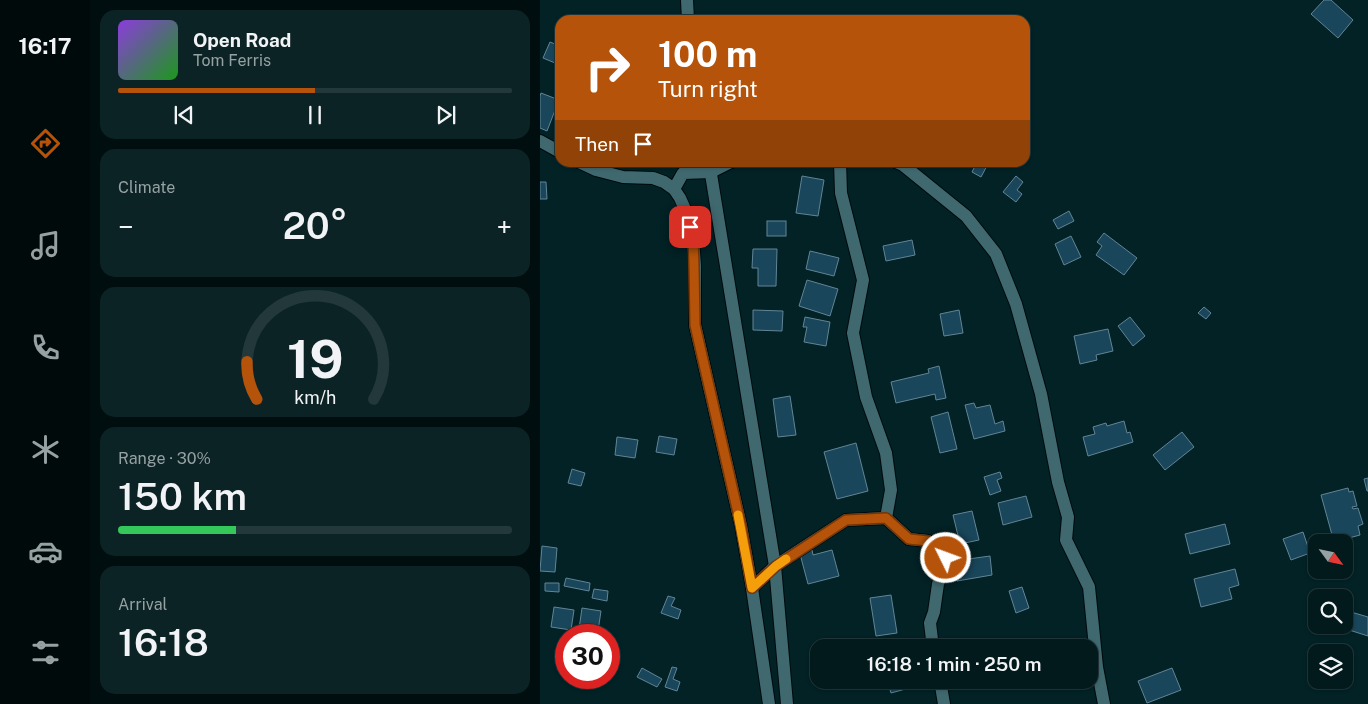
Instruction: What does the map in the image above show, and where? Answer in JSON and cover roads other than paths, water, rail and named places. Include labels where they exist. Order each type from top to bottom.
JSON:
[{"type":"street","points":[[687,0],[688,15]]},
{"type":"street","points":[[540,141],[555,149]]},
{"type":"street","points":[[590,167],[623,177],[653,178],[664,182],[674,189],[688,216],[693,238],[695,325],[741,526],[769,704]]},
{"type":"street","points":[[674,189],[683,174],[710,167],[776,566],[787,704]]},
{"type":"street","points":[[840,167],[841,193],[863,280],[854,333],[866,397],[886,453],[890,481],[891,490],[886,518]]},
{"type":"street","points":[[905,167],[966,216],[996,254],[1016,304],[1041,394],[1058,482],[1068,517],[1066,540],[1089,587],[1097,667],[1104,704]]},
{"type":"street","points":[[752,588],[776,566],[846,520],[886,518],[909,539],[928,541],[935,550],[946,558],[944,572],[938,584],[934,612],[930,623],[932,639]]},
{"type":"street","points":[[942,689],[944,704]]}]
